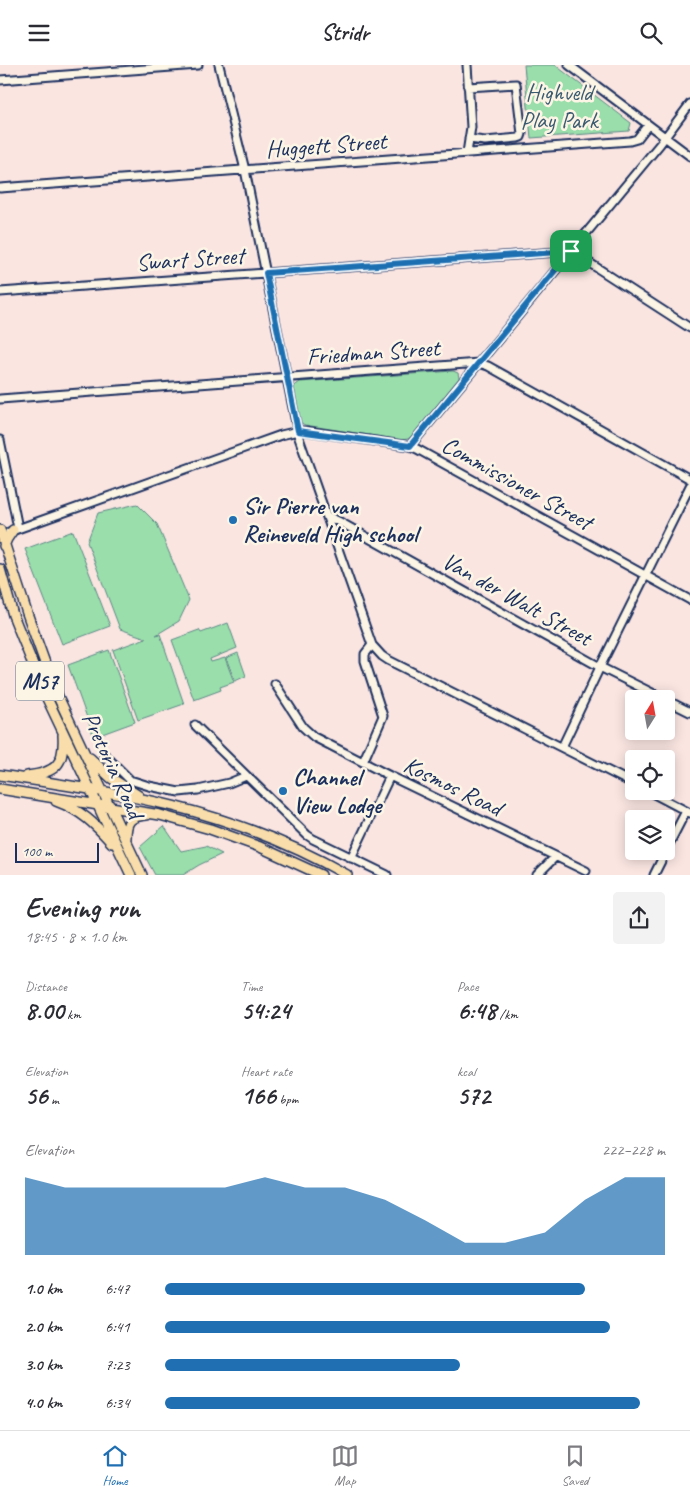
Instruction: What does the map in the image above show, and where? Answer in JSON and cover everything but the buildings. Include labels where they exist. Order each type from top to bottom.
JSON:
[{"type":"main road","points":[[4,545],[16,529]]},
{"type":"main road","name":"Pretoria Road","points":[[0,533],[54,688],[142,875]]},
{"type":"main road","name":"Pretoria Road","points":[[0,569],[13,615],[44,692],[131,875]]},
{"type":"main road","points":[[16,777],[46,773],[56,766],[64,749],[63,732]]},
{"type":"main road","points":[[85,752],[111,778],[146,799]]},
{"type":"main road","points":[[0,775],[146,799],[215,817],[296,848],[347,875]]},
{"type":"main road","points":[[0,789],[160,815],[210,829],[251,844],[321,875]]},
{"type":"main road","points":[[35,794],[64,804],[82,813],[121,853]]},
{"type":"main road","points":[[126,841],[127,826],[133,818],[137,816],[160,815]]},
{"type":"street","points":[[0,80],[198,65]]},
{"type":"street","points":[[220,65],[245,170],[298,431],[372,645],[388,660],[625,779]]},
{"type":"street","points":[[466,65],[470,124],[467,153]]},
{"type":"street","points":[[574,66],[690,156]]},
{"type":"street","points":[[468,87],[516,84],[522,135],[520,138],[483,141],[469,139]]},
{"type":"street","points":[[410,446],[665,137],[690,104]]},
{"type":"street","name":"Huggett Street","points":[[0,188],[630,141],[637,139],[648,125]]},
{"type":"street","points":[[571,251],[690,328]]},
{"type":"street","name":"Swart Street","points":[[0,291],[571,251]]},
{"type":"street","name":"Friedman Street","points":[[0,399],[479,363],[488,366],[690,479]]},
{"type":"street","name":"Commissioner Street","points":[[0,533],[281,435],[298,431],[410,446],[690,600]]},
{"type":"street","points":[[0,440],[16,529]]},
{"type":"street","points":[[562,747],[690,486]]},
{"type":"street","name":"Van der Walt Street","points":[[326,516],[600,667],[647,690]]},
{"type":"street","points":[[363,761],[383,720],[365,661],[365,654],[372,645]]},
{"type":"street","name":"Kosmos Road","points":[[275,684],[308,732],[314,737],[586,871]]},
{"type":"street","name":"Van der Walt Street","points":[[675,704],[690,712]]},
{"type":"street","points":[[195,725],[307,835],[387,875]]},
{"type":"street","points":[[104,754],[130,779],[150,786],[180,792],[229,783],[246,776]]},
{"type":"street","points":[[351,857],[390,776]]},
{"type":"street","points":[[665,800],[688,812],[675,835]]},
{"type":"street","points":[[537,875],[555,857]]},
{"type":"street","points":[[654,875],[662,860]]},
{"type":"green space","name":"Highveld Play Park","points":[[524,65],[555,65],[631,123],[629,131],[531,138]]},
{"type":"green space","points":[[453,371],[458,373],[459,378],[413,435],[408,439],[401,440],[305,425],[299,422],[292,391],[293,387],[300,382]]},
{"type":"green space","points":[[137,504],[157,524],[189,600],[179,621],[156,635],[160,634],[184,704],[138,720],[113,650],[146,638],[120,629],[87,542],[98,513]]},
{"type":"green space","points":[[73,531],[110,626],[62,644],[25,549]]},
{"type":"green space","points":[[228,623],[237,648],[210,659],[211,662],[225,658],[234,682],[220,687],[221,690],[194,700],[172,640],[199,630],[201,633]]},
{"type":"green space","points":[[109,650],[135,722],[94,737],[68,665]]},
{"type":"green space","points":[[238,653],[246,676],[235,681],[226,658]]},
{"type":"green space","points":[[164,826],[181,851],[206,846],[222,854],[183,875],[155,875],[140,847]]},
{"type":"place","name":"Sir Pierre van Reineveld High school","points":[[233,520]]},
{"type":"place","name":"Channel View Lodge","points":[[283,791]]},
{"type":"route","points":[[571,251],[410,446],[298,431],[266,273],[571,251]]}]
